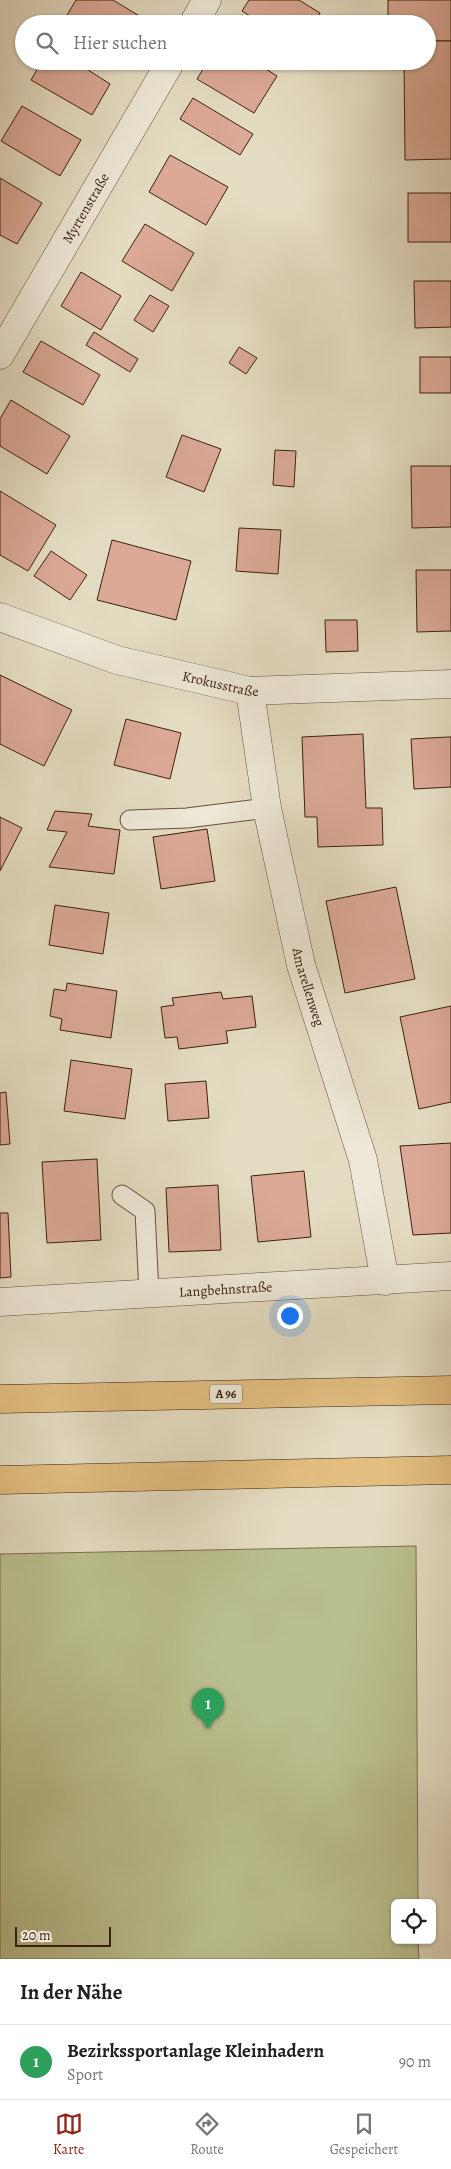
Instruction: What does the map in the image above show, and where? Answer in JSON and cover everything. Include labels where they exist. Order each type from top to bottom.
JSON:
[{"type":"highway","name":"A 96","points":[[0,1399],[451,1390]]},
{"type":"highway","points":[[0,1480],[451,1470]]},
{"type":"street","points":[[198,15],[207,0]]},
{"type":"street","name":"Myrtenstraße","points":[[0,354],[166,70]]},
{"type":"street","name":"Krokusstraße","points":[[0,617],[117,660],[250,691],[451,684]]},
{"type":"street","name":"Amarellenweg","points":[[250,691],[266,808],[301,965],[363,1160],[385,1281]]},
{"type":"street","name":"Langbehnstraße","points":[[0,1302],[451,1276]]},
{"type":"lane","points":[[130,820],[188,818],[266,808]]},
{"type":"lane","points":[[122,1195],[145,1211],[149,1294]]},
{"type":"green space","points":[[416,1546],[418,1899],[391,1899],[391,1944],[418,1944],[419,1959],[0,1959],[0,1554]]},
{"type":"building","points":[[76,0],[113,0],[138,15],[67,15]]},
{"type":"building","points":[[249,0],[299,0],[320,13],[319,15],[248,15],[242,11]]},
{"type":"building","points":[[388,0],[451,0],[451,41],[436,41],[436,15],[388,15]]},
{"type":"building","points":[[436,41],[451,41],[451,159],[405,160],[404,70],[436,70]]},
{"type":"building","points":[[37,70],[88,70],[110,84],[92,115],[31,80]]},
{"type":"building","points":[[202,70],[267,70],[277,76],[254,113],[197,79]]},
{"type":"building","points":[[193,98],[253,134],[240,155],[180,119]]},
{"type":"building","points":[[22,106],[81,140],[60,176],[1,141]]},
{"type":"building","points":[[170,155],[228,187],[206,225],[149,192]]},
{"type":"building","points":[[0,178],[42,203],[17,244],[0,235]]},
{"type":"building","points":[[408,193],[451,193],[451,242],[408,242]]},
{"type":"building","points":[[145,224],[194,253],[172,291],[122,261]]},
{"type":"building","points":[[81,272],[121,296],[101,330],[61,306]]},
{"type":"building","points":[[414,281],[451,281],[451,327],[415,328]]},
{"type":"building","points":[[150,295],[169,306],[153,332],[134,320]]},
{"type":"building","points":[[94,332],[138,359],[130,372],[86,345]]},
{"type":"building","points":[[41,341],[100,375],[83,405],[23,372]]},
{"type":"building","points":[[239,347],[257,358],[246,374],[229,363]]},
{"type":"building","points":[[420,357],[451,357],[451,393],[420,393]]},
{"type":"building","points":[[11,400],[70,436],[47,474],[0,446],[0,419]]},
{"type":"building","points":[[182,435],[221,449],[204,492],[166,477]]},
{"type":"building","points":[[275,450],[296,451],[294,487],[273,485]]},
{"type":"building","points":[[411,466],[451,466],[451,527],[412,528]]},
{"type":"building","points":[[0,491],[56,525],[28,571],[0,555]]},
{"type":"building","points":[[239,528],[281,530],[278,574],[236,571]]},
{"type":"building","points":[[112,540],[191,561],[176,620],[97,600]]},
{"type":"building","points":[[51,551],[87,575],[70,600],[34,576]]},
{"type":"building","points":[[416,570],[451,570],[451,631],[417,632]]},
{"type":"building","points":[[325,620],[357,620],[358,651],[326,652]]},
{"type":"building","points":[[0,675],[72,710],[44,766],[0,744]]},
{"type":"building","points":[[126,719],[181,733],[170,779],[114,765]]},
{"type":"building","points":[[363,734],[366,808],[382,808],[383,845],[318,847],[317,817],[305,817],[302,737]]},
{"type":"building","points":[[451,737],[451,787],[414,789],[411,739]]},
{"type":"building","points":[[55,811],[92,814],[88,826],[120,830],[114,874],[49,867],[67,832],[47,830]]},
{"type":"building","points":[[0,817],[22,828],[0,871]]},
{"type":"building","points":[[207,829],[215,881],[161,889],[153,837]]},
{"type":"building","points":[[396,887],[415,979],[345,993],[326,901]]},
{"type":"building","points":[[55,905],[109,913],[103,954],[49,945]]},
{"type":"building","points":[[67,983],[117,991],[111,1038],[60,1030],[62,1019],[50,1016],[54,989],[66,991]]},
{"type":"building","points":[[221,992],[223,999],[252,996],[256,1027],[226,1031],[228,1043],[179,1049],[177,1037],[165,1038],[161,1007],[174,1005],[172,998]]},
{"type":"building","points":[[451,1006],[451,1102],[419,1109],[400,1017]]},
{"type":"building","points":[[71,1060],[132,1069],[125,1119],[64,1111]]},
{"type":"building","points":[[206,1081],[209,1118],[168,1121],[165,1084]]},
{"type":"building","points":[[6,1092],[10,1144],[0,1145],[0,1093]]},
{"type":"building","points":[[451,1143],[451,1233],[413,1235],[400,1146]]},
{"type":"building","points":[[97,1159],[101,1240],[47,1243],[42,1162]]},
{"type":"building","points":[[304,1171],[311,1237],[258,1242],[251,1176]]},
{"type":"building","points":[[218,1185],[221,1250],[169,1252],[166,1188]]},
{"type":"building","points":[[0,1213],[8,1213],[11,1277],[0,1278]]},
{"type":"place","name":"Bezirkssportanlage Kleinhadern","points":[[208,1729]]}]
